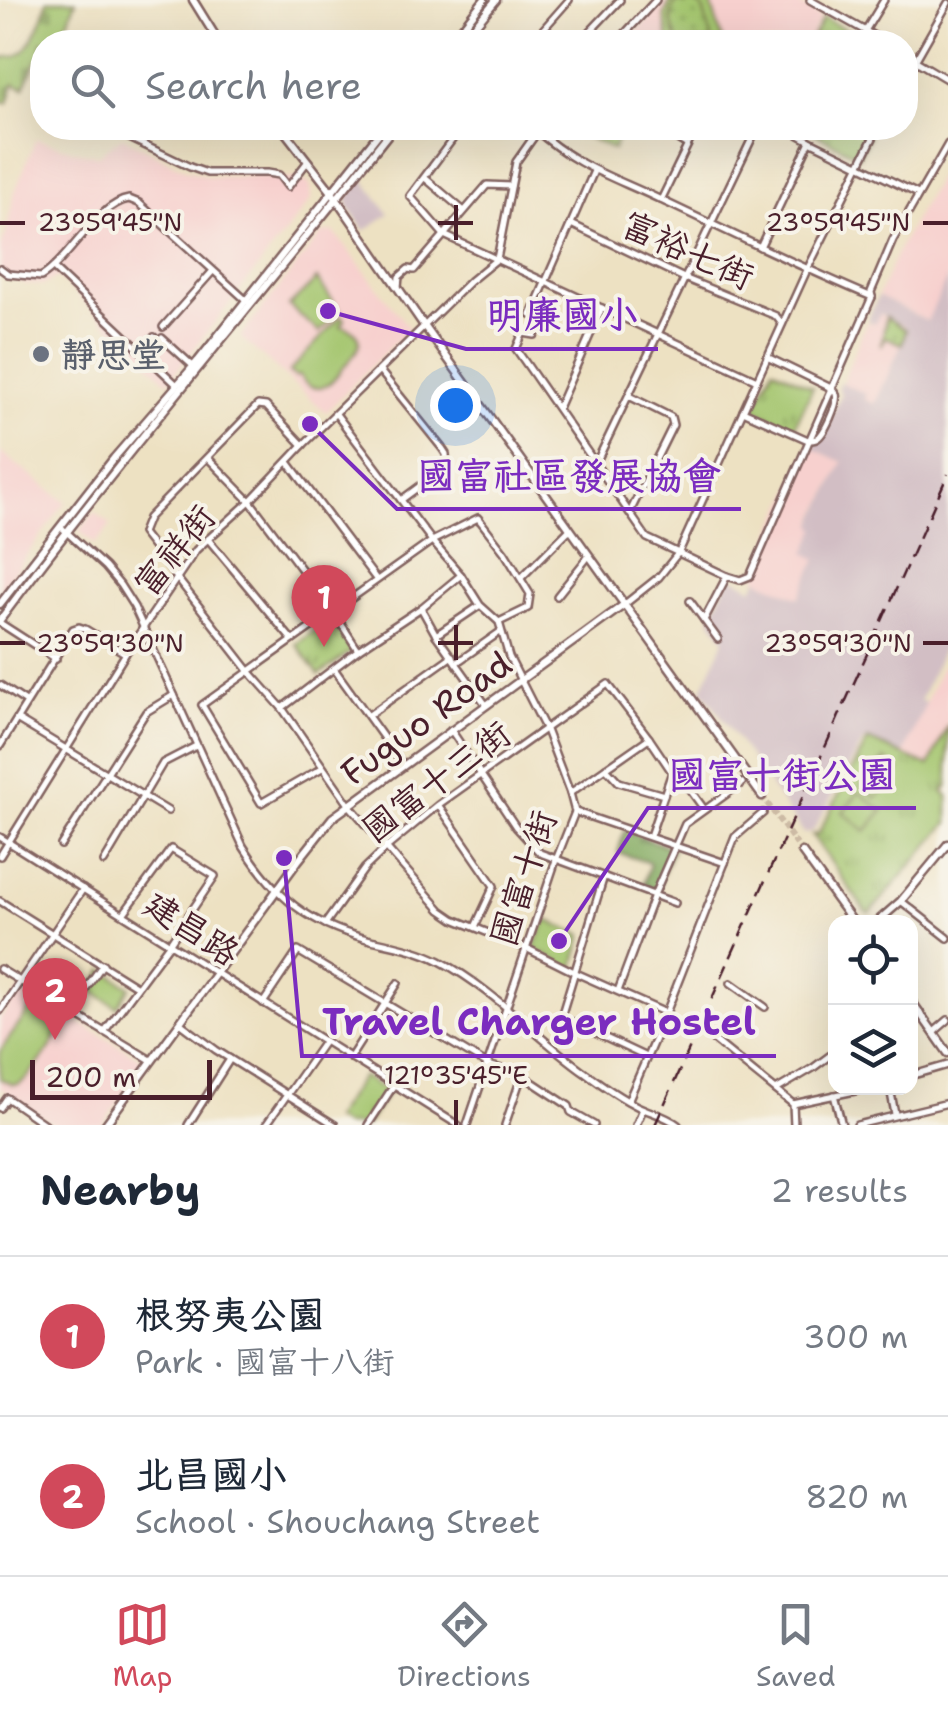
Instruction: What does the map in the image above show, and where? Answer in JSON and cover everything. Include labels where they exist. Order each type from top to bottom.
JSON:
[{"type":"street","points":[[192,0],[212,30]]},
{"type":"street","points":[[460,30],[484,0]]},
{"type":"street","points":[[471,30],[496,0]]},
{"type":"street","points":[[543,30],[569,0]]},
{"type":"street","points":[[591,30],[620,0]]},
{"type":"street","points":[[629,30],[656,0]]},
{"type":"street","points":[[867,30],[884,0]]},
{"type":"street","points":[[815,1],[864,30]]},
{"type":"street","points":[[918,55],[948,4]]},
{"type":"street","points":[[918,62],[948,80]]},
{"type":"street","points":[[132,140],[190,168],[207,173],[250,171],[279,175],[288,187],[308,161]]},
{"type":"street","points":[[291,140],[762,796]]},
{"type":"street","points":[[249,303],[373,140]]},
{"type":"street","points":[[0,604],[383,140]]},
{"type":"street","points":[[452,140],[410,196],[444,235],[757,380]]},
{"type":"street","points":[[497,258],[510,186],[519,155],[529,140]]},
{"type":"street","points":[[549,140],[561,152],[594,171],[872,297]]},
{"type":"street","points":[[679,140],[687,145]]},
{"type":"street","points":[[661,200],[690,140]]},
{"type":"street","points":[[595,464],[750,140]]},
{"type":"street","points":[[625,604],[665,570],[678,552],[806,270],[871,140]]},
{"type":"street","points":[[760,248],[810,141],[918,194]]},
{"type":"street","points":[[594,171],[531,315],[544,321],[536,336],[523,333],[516,350],[647,538],[740,580],[750,576],[893,240],[948,144]]},
{"type":"street","points":[[425,178],[464,212]]},
{"type":"street","points":[[398,287],[399,276],[408,268],[414,270],[487,185],[510,186]]},
{"type":"street","points":[[0,268],[8,274],[41,278],[111,204],[129,198],[140,203],[249,303]]},
{"type":"street","name":"富裕七街","points":[[571,224],[776,316],[782,324]]},
{"type":"street","name":"富祥街","points":[[0,856],[177,576],[208,539],[497,258]]},
{"type":"street","points":[[53,268],[177,385]]},
{"type":"street","points":[[163,327],[212,272]]},
{"type":"street","points":[[558,408],[602,308]]},
{"type":"street","points":[[142,351],[154,337]]},
{"type":"street","points":[[162,338],[196,368]]},
{"type":"street","points":[[743,410],[808,440],[822,436],[830,419],[837,400],[831,388],[767,358]]},
{"type":"street","points":[[56,659],[0,621],[114,458],[196,368]]},
{"type":"street","points":[[380,372],[442,448],[447,460],[441,472],[402,500]]},
{"type":"street","points":[[629,396],[671,417],[673,425],[629,512]]},
{"type":"street","points":[[303,445],[266,406],[258,405],[148,518],[142,533],[282,708],[350,806],[440,910],[666,1013]]},
{"type":"street","points":[[322,768],[261,803],[202,705],[432,541],[478,518],[530,594],[528,608],[499,622],[480,606],[461,575],[432,541],[336,414]]},
{"type":"street","points":[[208,458],[250,501],[358,650]]},
{"type":"street","points":[[288,462],[376,580]]},
{"type":"street","points":[[520,578],[570,529]]},
{"type":"street","points":[[64,530],[120,584],[242,846],[276,892],[326,924],[440,961],[506,1007],[583,1072],[628,1102],[667,1116],[678,1125]]},
{"type":"street","points":[[208,539],[292,640]]},
{"type":"street","points":[[557,596],[588,557]]},
{"type":"street","points":[[282,708],[358,650],[422,608],[461,575]]},
{"type":"street","points":[[704,620],[728,576]]},
{"type":"street","points":[[690,601],[718,638]]},
{"type":"street","name":"Fuguo Road","points":[[106,1125],[332,818],[625,604]]},
{"type":"street","points":[[436,635],[480,606]]},
{"type":"street","points":[[422,608],[436,635],[486,706]]},
{"type":"street","name":"國富十街","points":[[467,1125],[575,812],[546,730],[509,657],[499,622]]},
{"type":"street","points":[[0,746],[73,629],[85,629],[126,653]]},
{"type":"street","points":[[369,716],[500,632]]},
{"type":"street","points":[[335,670],[404,767]]},
{"type":"street","name":"國富十三街","points":[[326,924],[365,868],[387,847],[438,805],[608,684],[650,738]]},
{"type":"street","points":[[0,685],[26,702]]},
{"type":"street","points":[[60,844],[146,712],[174,696]]},
{"type":"street","points":[[18,720],[168,811]]},
{"type":"street","points":[[451,730],[516,827],[540,854],[674,903]]},
{"type":"street","points":[[570,793],[650,738],[672,772],[680,776],[704,809]]},
{"type":"street","points":[[104,862],[163,764],[196,746]]},
{"type":"street","points":[[606,768],[619,782],[664,795]]},
{"type":"street","points":[[649,837],[672,772]]},
{"type":"street","points":[[618,991],[654,894],[686,824],[742,783]]},
{"type":"street","points":[[438,805],[494,886],[474,927]]},
{"type":"street","points":[[575,812],[725,863]]},
{"type":"street","points":[[628,1102],[735,836],[763,813]]},
{"type":"street","name":"建昌路","points":[[0,836],[458,1125]]},
{"type":"street","points":[[884,915],[948,844]]},
{"type":"street","points":[[104,1032],[215,876],[170,849],[124,914]]},
{"type":"street","points":[[802,852],[847,915]]},
{"type":"street","points":[[604,876],[560,1017],[647,1057]]},
{"type":"street","points":[[0,1010],[83,889]]},
{"type":"street","points":[[0,900],[136,986]]},
{"type":"street","points":[[900,900],[948,938]]},
{"type":"street","points":[[263,1003],[298,951],[488,1065],[522,1075],[594,1125]]},
{"type":"street","points":[[70,1011],[102,964]]},
{"type":"street","points":[[0,969],[151,1060]]},
{"type":"street","points":[[350,1058],[398,983]]},
{"type":"street","points":[[731,983],[765,1007]]},
{"type":"street","points":[[914,1005],[934,1032],[945,1039],[948,1053]]},
{"type":"street","points":[[934,1032],[948,1020]]},
{"type":"street","points":[[180,1024],[335,1125]]},
{"type":"street","points":[[709,1036],[793,1104],[794,1125]]},
{"type":"street","points":[[266,1125],[324,1042]]},
{"type":"street","points":[[776,1090],[828,1057]]},
{"type":"street","points":[[188,1125],[230,1059]]},
{"type":"street","points":[[918,1074],[948,1065]]},
{"type":"street","points":[[505,1125],[522,1075]]},
{"type":"street","points":[[368,1125],[394,1086]]},
{"type":"street","points":[[793,1104],[838,1095]]},
{"type":"street","points":[[891,1095],[895,1115]]},
{"type":"street","points":[[834,1096],[842,1125]]},
{"type":"street","points":[[0,1108],[7,1098],[46,1125]]},
{"type":"street","points":[[857,1125],[948,1103]]},
{"type":"street","points":[[637,1124],[643,1109]]},
{"type":"shaded area","points":[[666,0],[792,0],[821,17],[814,30],[637,30]]},
{"type":"shaded area","points":[[36,140],[98,155],[118,140],[128,140],[186,170],[210,177],[297,178],[310,184],[311,200],[168,382],[58,277],[43,285],[26,284],[0,271],[0,247],[14,194]]},
{"type":"shaded area","points":[[948,159],[948,276],[928,321],[878,296],[900,246]]},
{"type":"shaded area","points":[[363,178],[389,214],[364,231],[348,206],[348,196]]},
{"type":"shaded area","points":[[334,232],[409,328],[326,412],[240,337],[322,233]]},
{"type":"shaded area","points":[[948,276],[948,637],[920,700],[926,703],[903,755],[864,740],[813,831],[804,834],[702,689],[725,639],[711,616],[729,580],[734,578],[753,588],[758,579],[799,598],[817,559],[806,553],[817,529],[814,523],[843,462],[812,448],[792,489],[812,443],[821,439],[841,395],[840,382],[866,394],[864,399],[875,404],[906,334],[904,326],[880,314],[875,323],[867,321],[878,296],[927,321]]},
{"type":"shaded area","points":[[879,314],[904,326],[906,334],[875,404],[864,399],[866,394],[842,383],[867,321],[872,324]]},
{"type":"shaded area","points":[[812,448],[843,462],[814,522],[818,558],[799,598],[756,576],[773,539],[770,536]]},
{"type":"shaded area","points":[[0,452],[66,502],[0,591]]},
{"type":"shaded area","points":[[95,512],[111,525],[95,544],[79,531]]},
{"type":"shaded area","points":[[941,666],[948,669],[948,721],[929,766],[903,755]]},
{"type":"shaded area","points":[[21,988],[147,1062],[102,1125],[55,1125],[0,1088],[0,1019]]},
{"type":"green space","points":[[47,0],[76,0],[62,30],[36,30]]},
{"type":"green space","points":[[671,0],[710,0],[719,30],[709,30],[703,8],[691,1],[676,3],[671,12],[673,30],[667,30],[664,15]]},
{"type":"green space","points":[[691,1],[703,8],[709,30],[673,30],[671,12],[676,3]]},
{"type":"green space","points":[[823,18],[847,30],[816,30]]},
{"type":"green space","points":[[29,44],[30,75],[24,88],[14,84],[8,103],[0,101],[2,58],[18,55]]},
{"type":"green space","points":[[594,140],[617,140],[613,150]]},
{"type":"green space","points":[[827,140],[868,140],[859,156]]},
{"type":"green space","points":[[317,279],[340,311],[319,332],[289,306]]},
{"type":"green space","points":[[341,316],[345,320],[341,326],[357,334],[357,350],[329,384],[311,387],[299,375],[289,372]]},
{"type":"green space","points":[[886,317],[906,330],[902,344],[886,337],[881,346]]},
{"type":"green space","points":[[773,368],[813,387],[794,428],[754,409]]},
{"type":"green space","points":[[330,620],[352,651],[319,675],[296,644]]},
{"type":"green space","points":[[948,725],[948,786],[943,792],[948,796],[948,823],[870,913],[866,912],[812,835],[818,834],[868,740],[929,766]]},
{"type":"green space","points":[[885,759],[899,771],[876,798],[862,786]]},
{"type":"green space","points":[[859,792],[883,811],[866,831],[843,812]]},
{"type":"green space","points":[[624,831],[673,848],[656,891],[643,886],[650,863],[618,853]]},
{"type":"green space","points":[[546,920],[583,935],[573,970],[534,948]]},
{"type":"green space","points":[[104,970],[130,987],[117,1007],[91,990]]},
{"type":"green space","points":[[36,1006],[56,1021],[55,1039],[27,1078],[13,1085],[0,1079],[0,1051]]},
{"type":"green space","points":[[362,1076],[388,1092],[366,1125],[343,1125],[333,1119]]},
{"type":"tunnel","points":[[762,796],[802,852]]},
{"type":"railway","points":[[655,1125],[948,474]]},
{"type":"place","name":"明廉國小","points":[[328,311]]},
{"type":"place","name":"靜思堂","points":[[41,354]]},
{"type":"place","name":"國富社區發展協會","points":[[310,424]]},
{"type":"place","name":"根努夷公園","points":[[324,647]]},
{"type":"place","name":"Travel Charger Hostel","points":[[284,858]]},
{"type":"place","name":"國富十街公園","points":[[559,941]]},
{"type":"place","name":"北昌國小","points":[[55,1040]]}]
